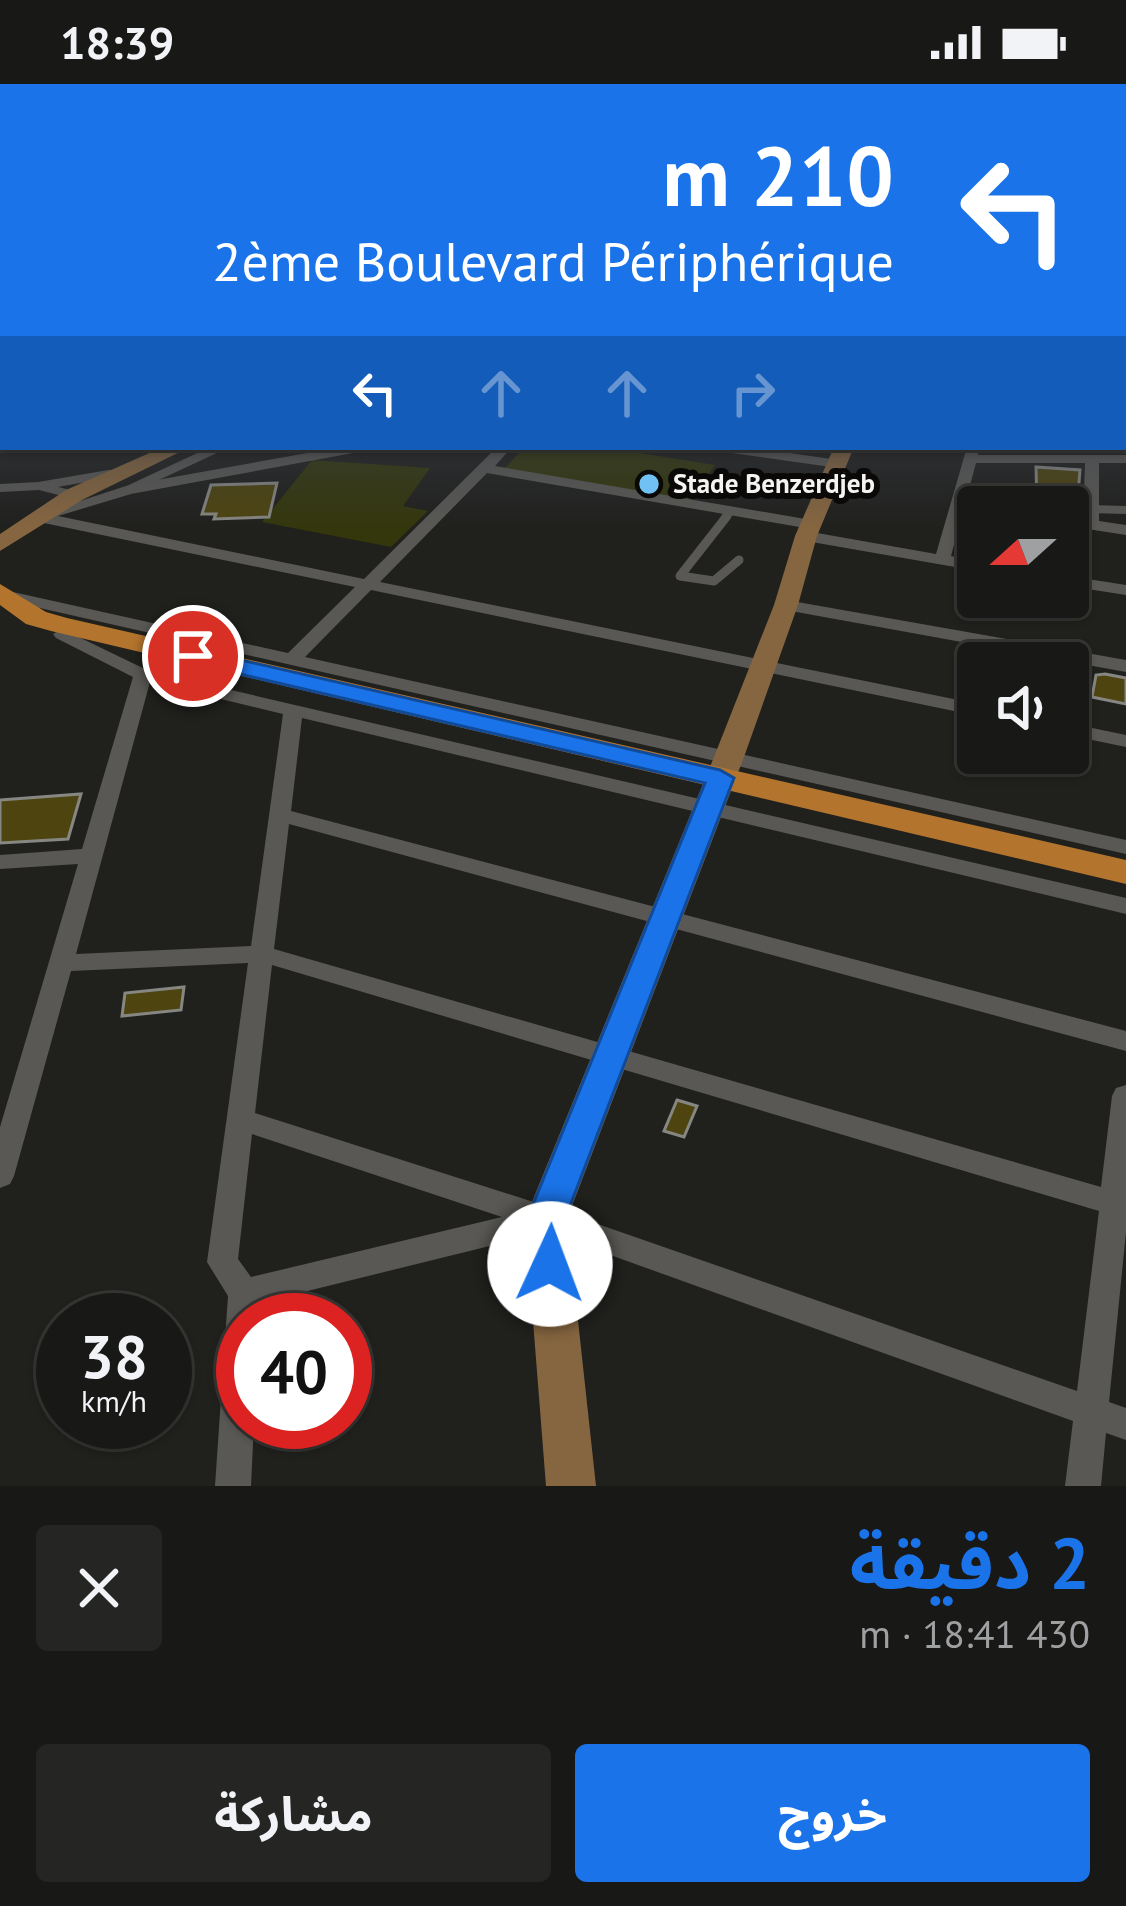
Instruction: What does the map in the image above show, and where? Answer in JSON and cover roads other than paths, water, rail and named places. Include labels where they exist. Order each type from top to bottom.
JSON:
[{"type":"main road","points":[[1,603],[62,634],[1126,872]]},
{"type":"main road","points":[[1,603],[61,625],[1126,884]]},
{"type":"street","points":[[0,532],[126,481],[175,450]]},
{"type":"street","points":[[0,544],[74,495],[126,481],[343,450]]},
{"type":"street","points":[[291,661],[502,450]]},
{"type":"street","points":[[571,1486],[546,1219],[614,1053],[841,455],[766,450]]},
{"type":"street","points":[[963,486],[972,453],[1126,459]]},
{"type":"street","points":[[1092,458],[1091,517],[1126,530]]},
{"type":"street","points":[[483,468],[731,511],[957,562]]},
{"type":"street","points":[[942,560],[957,508]]},
{"type":"street","points":[[39,517],[957,706]]},
{"type":"street","points":[[1089,584],[1126,590]]},
{"type":"street","points":[[1,603],[291,661],[1126,906]]},
{"type":"street","points":[[786,605],[1126,666]]},
{"type":"street","points":[[62,634],[142,675],[293,710],[1126,847]]},
{"type":"street","points":[[0,1176],[142,675]]},
{"type":"street","points":[[243,1293],[222,1262],[293,710]]},
{"type":"street","points":[[1089,733],[1126,741]]},
{"type":"street","points":[[282,814],[1126,1041]]},
{"type":"street","points":[[0,862],[92,856]]},
{"type":"street","points":[[62,964],[264,954],[614,1053],[1121,1206]]},
{"type":"street","points":[[1083,1486],[1121,1206],[1126,1096]]},
{"type":"street","points":[[240,1119],[546,1219],[1126,1424]]},
{"type":"street","points":[[248,1293],[546,1219]]},
{"type":"street","points":[[233,1486],[235,1449]]},
{"type":"lane","points":[[0,488],[126,481],[212,450]]},
{"type":"lane","points":[[39,485],[74,495]]},
{"type":"lane","points":[[1091,517],[1126,510]]},
{"type":"lane","points":[[731,511],[681,568],[680,576],[712,583],[726,577],[739,560]]},
{"type":"place","name":"Stade Benzerdjeb","points":[[649,484]]}]
